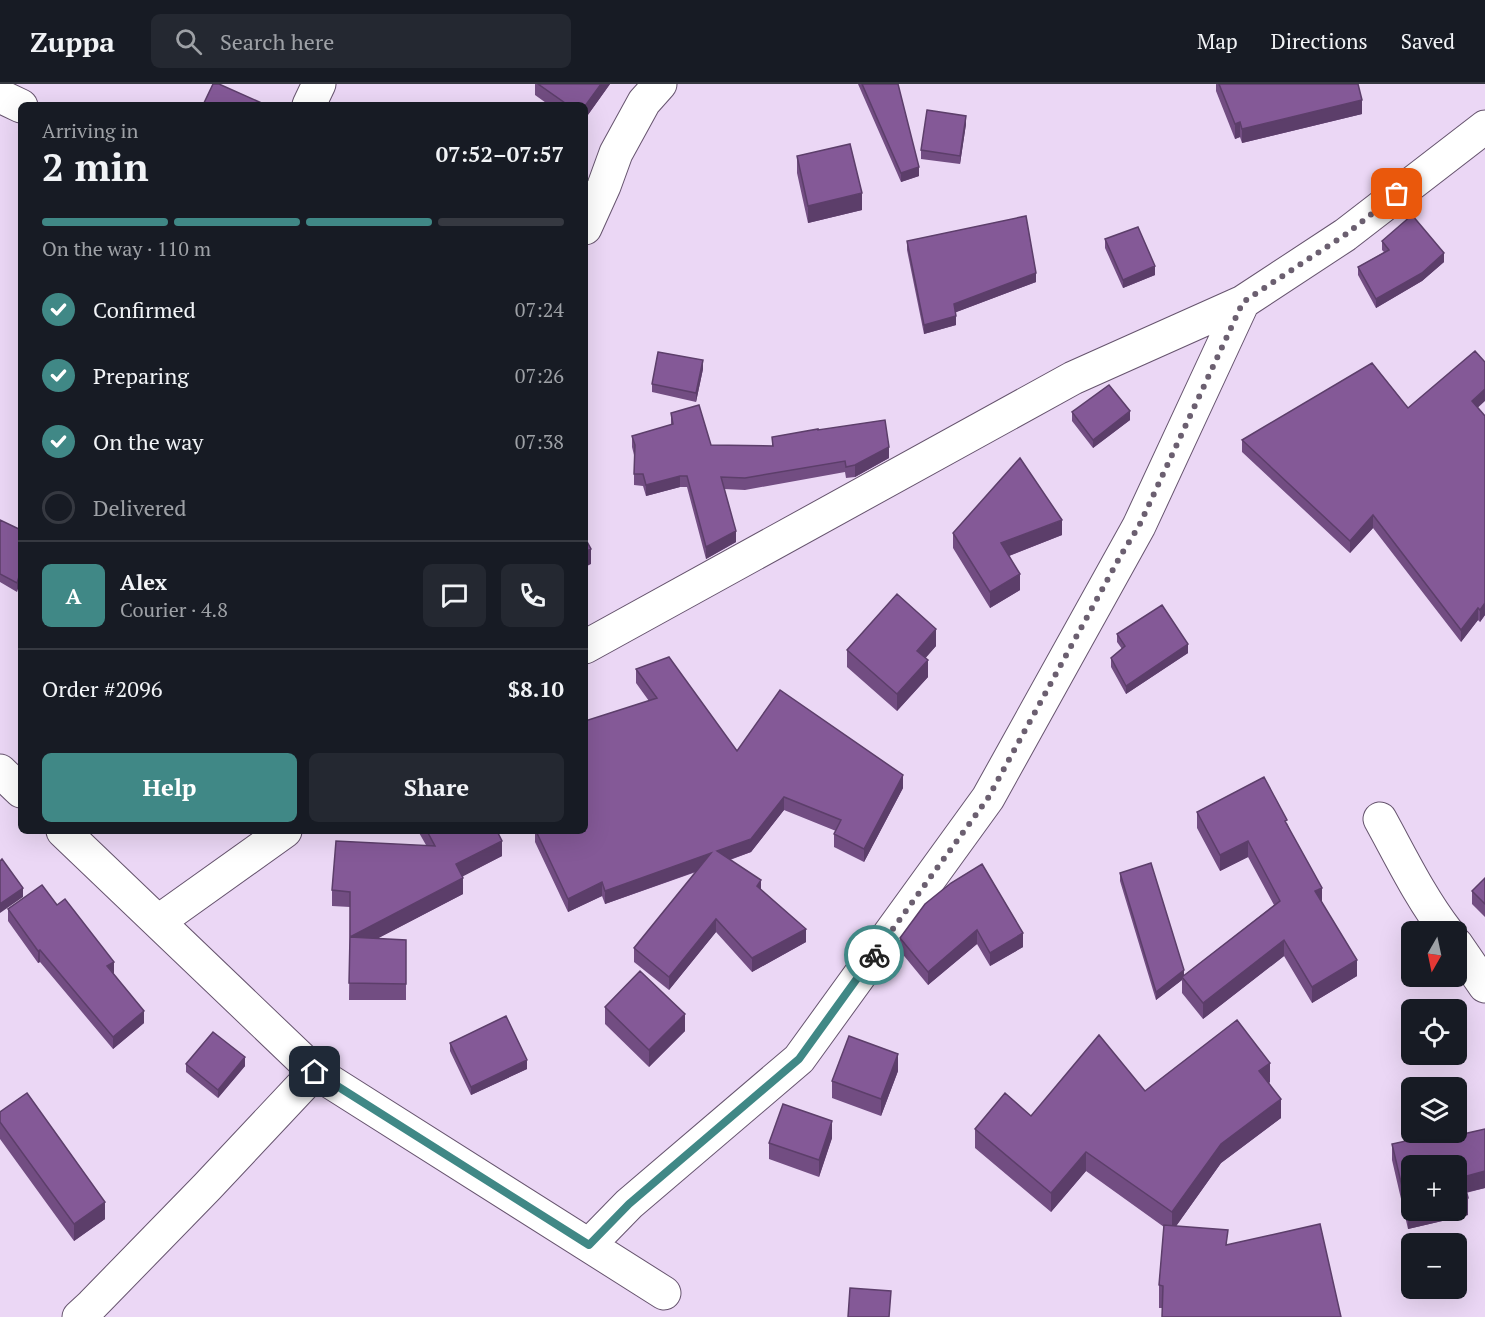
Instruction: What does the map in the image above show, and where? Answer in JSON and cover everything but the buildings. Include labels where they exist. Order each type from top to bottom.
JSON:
[{"type":"street","points":[[310,102],[319,84]]},
{"type":"street","points":[[588,221],[616,153],[644,102],[660,84]]},
{"type":"street","points":[[0,96],[18,105]]},
{"type":"street","points":[[588,645],[1073,378],[1243,302],[1345,235],[1485,127]]},
{"type":"street","points":[[589,1245],[629,1204],[799,1059],[988,798],[1139,526],[1243,302]]},
{"type":"street","points":[[0,771],[18,788]]},
{"type":"street","points":[[1380,819],[1439,921]]},
{"type":"street","points":[[66,834],[315,1072],[664,1293]]},
{"type":"street","points":[[159,921],[281,834]]},
{"type":"street","points":[[1467,960],[1485,986]]},
{"type":"street","points":[[79,1317],[207,1187],[315,1072]]},
{"type":"way so far","points":[[874,955],[988,798],[1139,526],[1243,302],[1345,235],[1397,194]]},
{"type":"route","points":[[315,1072],[589,1245],[629,1204],[799,1059],[874,955]]}]
